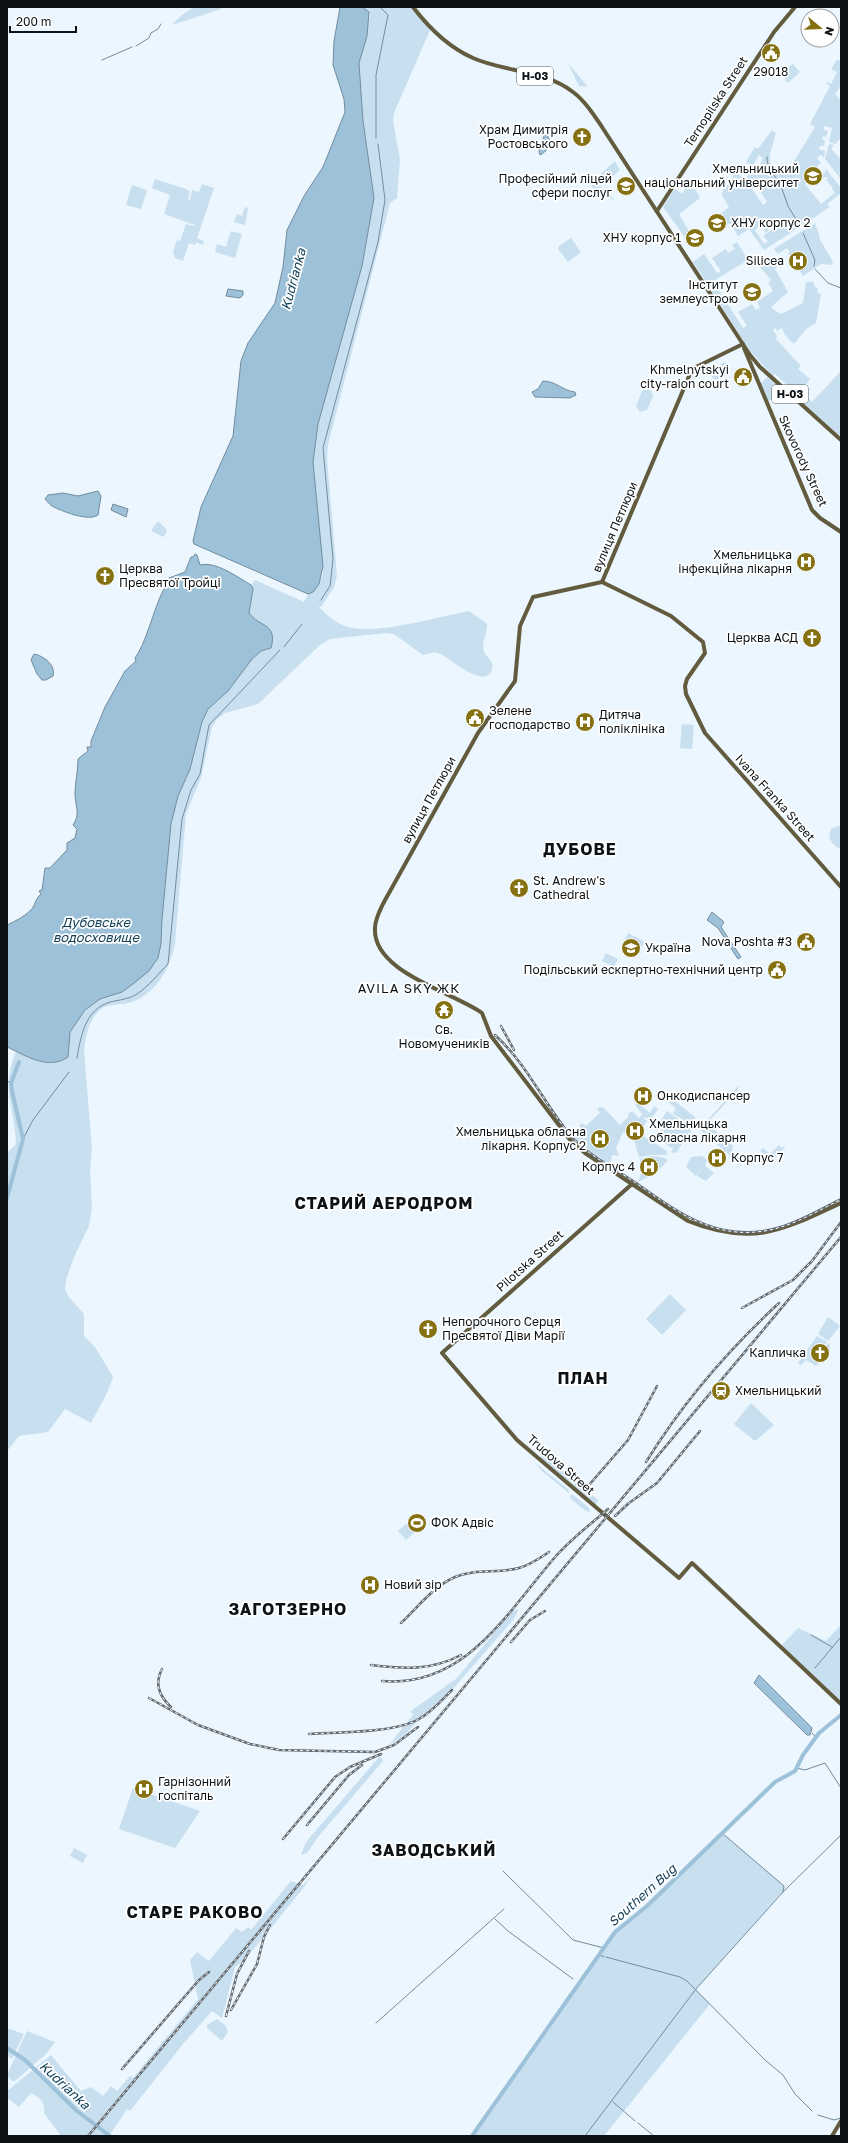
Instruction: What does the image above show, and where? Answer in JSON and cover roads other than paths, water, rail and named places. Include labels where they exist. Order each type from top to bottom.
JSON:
[{"type":"main road","name":"Н-03","points":[[413,7],[433,32],[466,55],[486,63],[550,80],[572,91],[596,118],[743,344],[760,367],[841,440]]},
{"type":"main road","name":"Ternopilska Street","points":[[657,211],[778,27],[795,7]]},
{"type":"main road","name":"Skovorody Street","points":[[743,344],[754,374],[812,510],[820,518],[841,532]]},
{"type":"main road","name":"вулиця Петлюри","points":[[632,1184],[585,1153],[571,1141],[491,1036],[482,1013],[426,984],[393,964],[385,956],[377,942],[374,929],[376,919],[384,902],[478,733],[515,682],[520,626],[533,597],[602,582],[692,369],[743,344]]},
{"type":"main road","points":[[754,374],[756,368],[760,367]]},
{"type":"main road","name":"Ivana Franka Street","points":[[602,582],[654,606],[701,639],[705,649],[704,654],[687,679],[685,686],[686,694],[698,720],[712,742],[841,887]]},
{"type":"main road","points":[[632,1184],[688,1221],[707,1229],[731,1233],[755,1234],[783,1229],[841,1203]]},
{"type":"main road","name":"Pilotska Street","points":[[442,1353],[632,1184]]},
{"type":"main road","name":"Trudova Street","points":[[442,1353],[517,1440],[679,1578],[692,1563],[841,1703]]},
{"type":"main road","points":[[832,2136],[841,2121]]},
{"type":"water","points":[[340,7],[362,7],[369,12],[367,36],[359,63],[363,121],[374,198],[362,266],[318,424],[313,462],[323,566],[319,584],[313,592],[308,594],[194,544],[193,541],[201,507],[233,436],[241,361],[248,343],[275,303],[283,267],[287,230],[304,196],[323,167],[345,112],[344,99],[333,65],[334,41]]},
{"type":"water","points":[[545,133],[549,138],[549,143],[546,150],[540,155],[539,151]]},
{"type":"water","points":[[228,289],[243,291],[243,295],[240,298],[226,296]]},
{"type":"water","points":[[543,381],[548,381],[575,392],[576,395],[570,398],[535,397],[532,392],[538,389]]},
{"type":"water","points":[[98,491],[101,496],[98,515],[94,517],[82,517],[68,513],[52,506],[45,499],[48,495],[63,493],[78,496]]},
{"type":"water","points":[[113,504],[128,509],[126,517],[111,510]]},
{"type":"water","name":"Дубовське водосховище","points":[[195,554],[197,555],[200,565],[206,564],[219,567],[251,585],[253,589],[249,613],[270,630],[272,634],[271,648],[261,651],[252,659],[228,691],[208,709],[202,722],[190,769],[178,796],[171,824],[161,944],[158,958],[149,971],[122,992],[100,999],[85,1010],[70,1032],[68,1057],[60,1061],[53,1062],[37,1060],[7,1047],[7,925],[29,912],[41,894],[39,891],[42,890],[45,868],[50,868],[67,850],[67,843],[75,838],[77,829],[73,825],[77,817],[75,786],[78,759],[88,751],[87,747],[91,747],[91,741],[105,707],[125,671],[136,661],[135,658],[145,640],[161,595],[170,581],[169,578],[185,572],[191,557]]},
{"type":"water","points":[[34,654],[42,657],[51,665],[53,668],[53,676],[46,680],[42,680],[37,674],[31,660]]},
{"type":"water","points":[[712,912],[724,922],[721,927],[741,957],[738,959],[718,928],[707,920]]},
{"type":"water","points":[[759,1675],[812,1728],[810,1735],[807,1735],[754,1683]]},
{"type":"waterway","points":[[376,138],[376,75],[388,15],[380,7]]},
{"type":"waterway","points":[[136,46],[149,38],[151,33],[158,29],[161,24]]},
{"type":"waterway","points":[[102,60],[132,47]]},
{"type":"waterway","points":[[321,600],[330,586],[333,559],[323,448],[378,242],[385,200],[378,144]]},
{"type":"waterway","points":[[767,157],[768,164],[780,185]]},
{"type":"waterway","points":[[781,186],[788,206],[800,226]]},
{"type":"waterway","points":[[803,233],[815,260],[814,266]]},
{"type":"waterway","points":[[815,269],[828,283],[841,288]]},
{"type":"waterway","points":[[284,647],[302,624]]},
{"type":"waterway","points":[[77,1058],[80,1041],[86,1024],[95,1011],[110,1002],[134,996],[149,984],[168,964],[182,819],[191,790],[200,774],[209,725],[280,650]]},
{"type":"waterway","name":"Kudrianka","points":[[7,1198],[23,1139],[11,1083],[19,1062]]},
{"type":"waterway","points":[[23,1139],[33,1120],[69,1072]]},
{"type":"waterway","name":"Kudrianka","points":[[7,1081],[11,1083]]},
{"type":"waterway","points":[[811,1635],[832,1647]]},
{"type":"waterway","points":[[815,1668],[841,1637]]},
{"type":"waterway","name":"Southern Bug","points":[[472,2136],[615,1932],[647,1906],[775,1782],[795,1771],[803,1755],[819,1733],[841,1715]]},
{"type":"waterway","name":"Southern Bug","points":[[812,1733],[816,1737]]},
{"type":"waterway","points":[[797,1768],[805,1770],[825,1763],[841,1788]]},
{"type":"waterway","points":[[722,1833],[784,1886],[783,1892]]},
{"type":"waterway","points":[[585,2136],[696,1989],[783,1892],[841,1835]]},
{"type":"waterway","points":[[503,1871],[573,1940],[604,1948]]},
{"type":"waterway","points":[[376,2023],[504,1909]]},
{"type":"waterway","points":[[495,1919],[508,1931],[573,1979]]},
{"type":"waterway","name":"Southern Bug","points":[[600,1955],[604,1957]]},
{"type":"waterway","points":[[606,1957],[680,1977],[687,1981],[765,2060],[783,2075],[795,2094],[812,2111]]},
{"type":"waterway","name":"Kudrianka","points":[[7,2048],[25,2060],[77,2111],[110,2136]]},
{"type":"waterway","points":[[613,2102],[635,2121]]},
{"type":"waterway","points":[[818,2115],[834,2120],[841,2118]]},
{"type":"waterway","points":[[638,2123],[654,2136]]},
{"type":"railway","points":[[501,1026],[514,1050]]},
{"type":"railway","points":[[495,1035],[516,1058],[570,1135],[584,1149],[686,1216],[703,1224],[721,1229],[740,1232],[760,1232],[796,1222],[841,1199]]},
{"type":"railway","points":[[742,1308],[793,1280],[812,1261],[841,1222]]},
{"type":"railway","points":[[88,2136],[841,1237]]},
{"type":"railway","points":[[646,1462],[675,1418],[707,1378],[742,1339],[779,1303]]},
{"type":"railway","points":[[589,1485],[628,1440],[657,1386]]},
{"type":"railway","points":[[615,1516],[629,1503],[657,1483],[700,1431]]},
{"type":"railway","points":[[382,1681],[412,1680],[438,1672],[461,1659],[482,1642],[502,1622],[562,1549],[608,1509]]},
{"type":"railway","points":[[401,1623],[433,1591],[455,1577],[463,1574],[503,1571],[523,1567],[549,1552]]},
{"type":"railway","points":[[511,1642],[530,1620],[545,1611]]},
{"type":"railway","points":[[371,1665],[417,1668],[439,1664],[461,1655]]},
{"type":"railway","points":[[162,1669],[158,1680],[159,1690],[163,1699],[171,1707]]},
{"type":"railway","points":[[309,1734],[366,1731],[409,1724],[419,1719],[437,1706],[452,1690]]},
{"type":"railway","points":[[149,1698],[198,1725],[250,1744],[279,1750],[375,1752],[394,1745],[418,1727]]},
{"type":"railway","points":[[283,1839],[335,1777],[350,1767],[381,1754]]},
{"type":"railway","points":[[307,1825],[349,1775],[362,1765]]},
{"type":"railway","points":[[231,2010],[257,1964],[264,1937],[270,1925]]},
{"type":"railway","points":[[226,2016],[237,1974],[249,1951]]},
{"type":"railway","points":[[122,2069],[199,1980],[209,1972]]},
{"type":"place","name":"29018","points":[[771,53]]},
{"type":"place","name":"Храм Димитрія Ростовського","points":[[582,137]]},
{"type":"place","name":"Хмельницький національний університет","points":[[813,176]]},
{"type":"place","name":"Професійний ліцей сфери послуг","points":[[626,186]]},
{"type":"place","name":"ХНУ корпус 2","points":[[717,223]]},
{"type":"place","name":"ХНУ корпус 1","points":[[695,238]]},
{"type":"place","name":"Silicea","points":[[798,261]]},
{"type":"place","name":"Інститут землеустрою","points":[[752,292]]},
{"type":"place","name":"Khmelnytskyi city-raion court","points":[[743,377]]},
{"type":"place","name":"Хмельницька інфекційна лікарня","points":[[806,562]]},
{"type":"place","name":"Церква Пресвятої Тройці","points":[[105,576]]},
{"type":"place","name":"Церква АСД","points":[[812,638]]},
{"type":"place","name":"Зелене господарство","points":[[475,718]]},
{"type":"place","name":"Дитяча поліклініка","points":[[585,722]]},
{"type":"place","name":"St. Andrew's Cathedral","points":[[519,888]]},
{"type":"place","name":"Nova Poshta #3","points":[[806,942]]},
{"type":"place","name":"Україна","points":[[631,948]]},
{"type":"place","name":"Подільський ескпертно-технічний центр","points":[[777,970]]},
{"type":"place","name":"Св. Новомучеників","points":[[444,1010]]},
{"type":"place","name":"Онкодиспансер","points":[[643,1096]]},
{"type":"place","name":"Хмельницька обласна лікарня","points":[[635,1131]]},
{"type":"place","name":"Хмельницька обласна лікарня. Корпус 2","points":[[600,1139]]},
{"type":"place","name":"Корпус 7","points":[[717,1158]]},
{"type":"place","name":"Корпус 4","points":[[649,1167]]},
{"type":"place","name":"Непорочного Серця Пресвятої Діви Марії","points":[[428,1329]]},
{"type":"place","name":"Капличка","points":[[820,1353]]},
{"type":"place","name":"Хмельницький","points":[[721,1391]]},
{"type":"place","name":"ФОК Адвіс","points":[[417,1523]]},
{"type":"place","name":"Новий зір","points":[[370,1585]]},
{"type":"place","name":"Гарнізонний госпіталь","points":[[144,1789]]},
{"type":"district","name":"ДУБОВЕ","points":[[580,849]]},
{"type":"district","name":"AVILA SKY ЖК","points":[[409,988]]},
{"type":"district","name":"СТАРИЙ АЕРОДРОМ","points":[[384,1203]]},
{"type":"district","name":"ПЛАН","points":[[583,1378]]},
{"type":"district","name":"ЗАГОТЗЕРНО","points":[[288,1609]]},
{"type":"district","name":"ЗАВОДСЬКИЙ","points":[[434,1850]]},
{"type":"district","name":"СТАРЕ РАКОВО","points":[[195,1912]]}]
